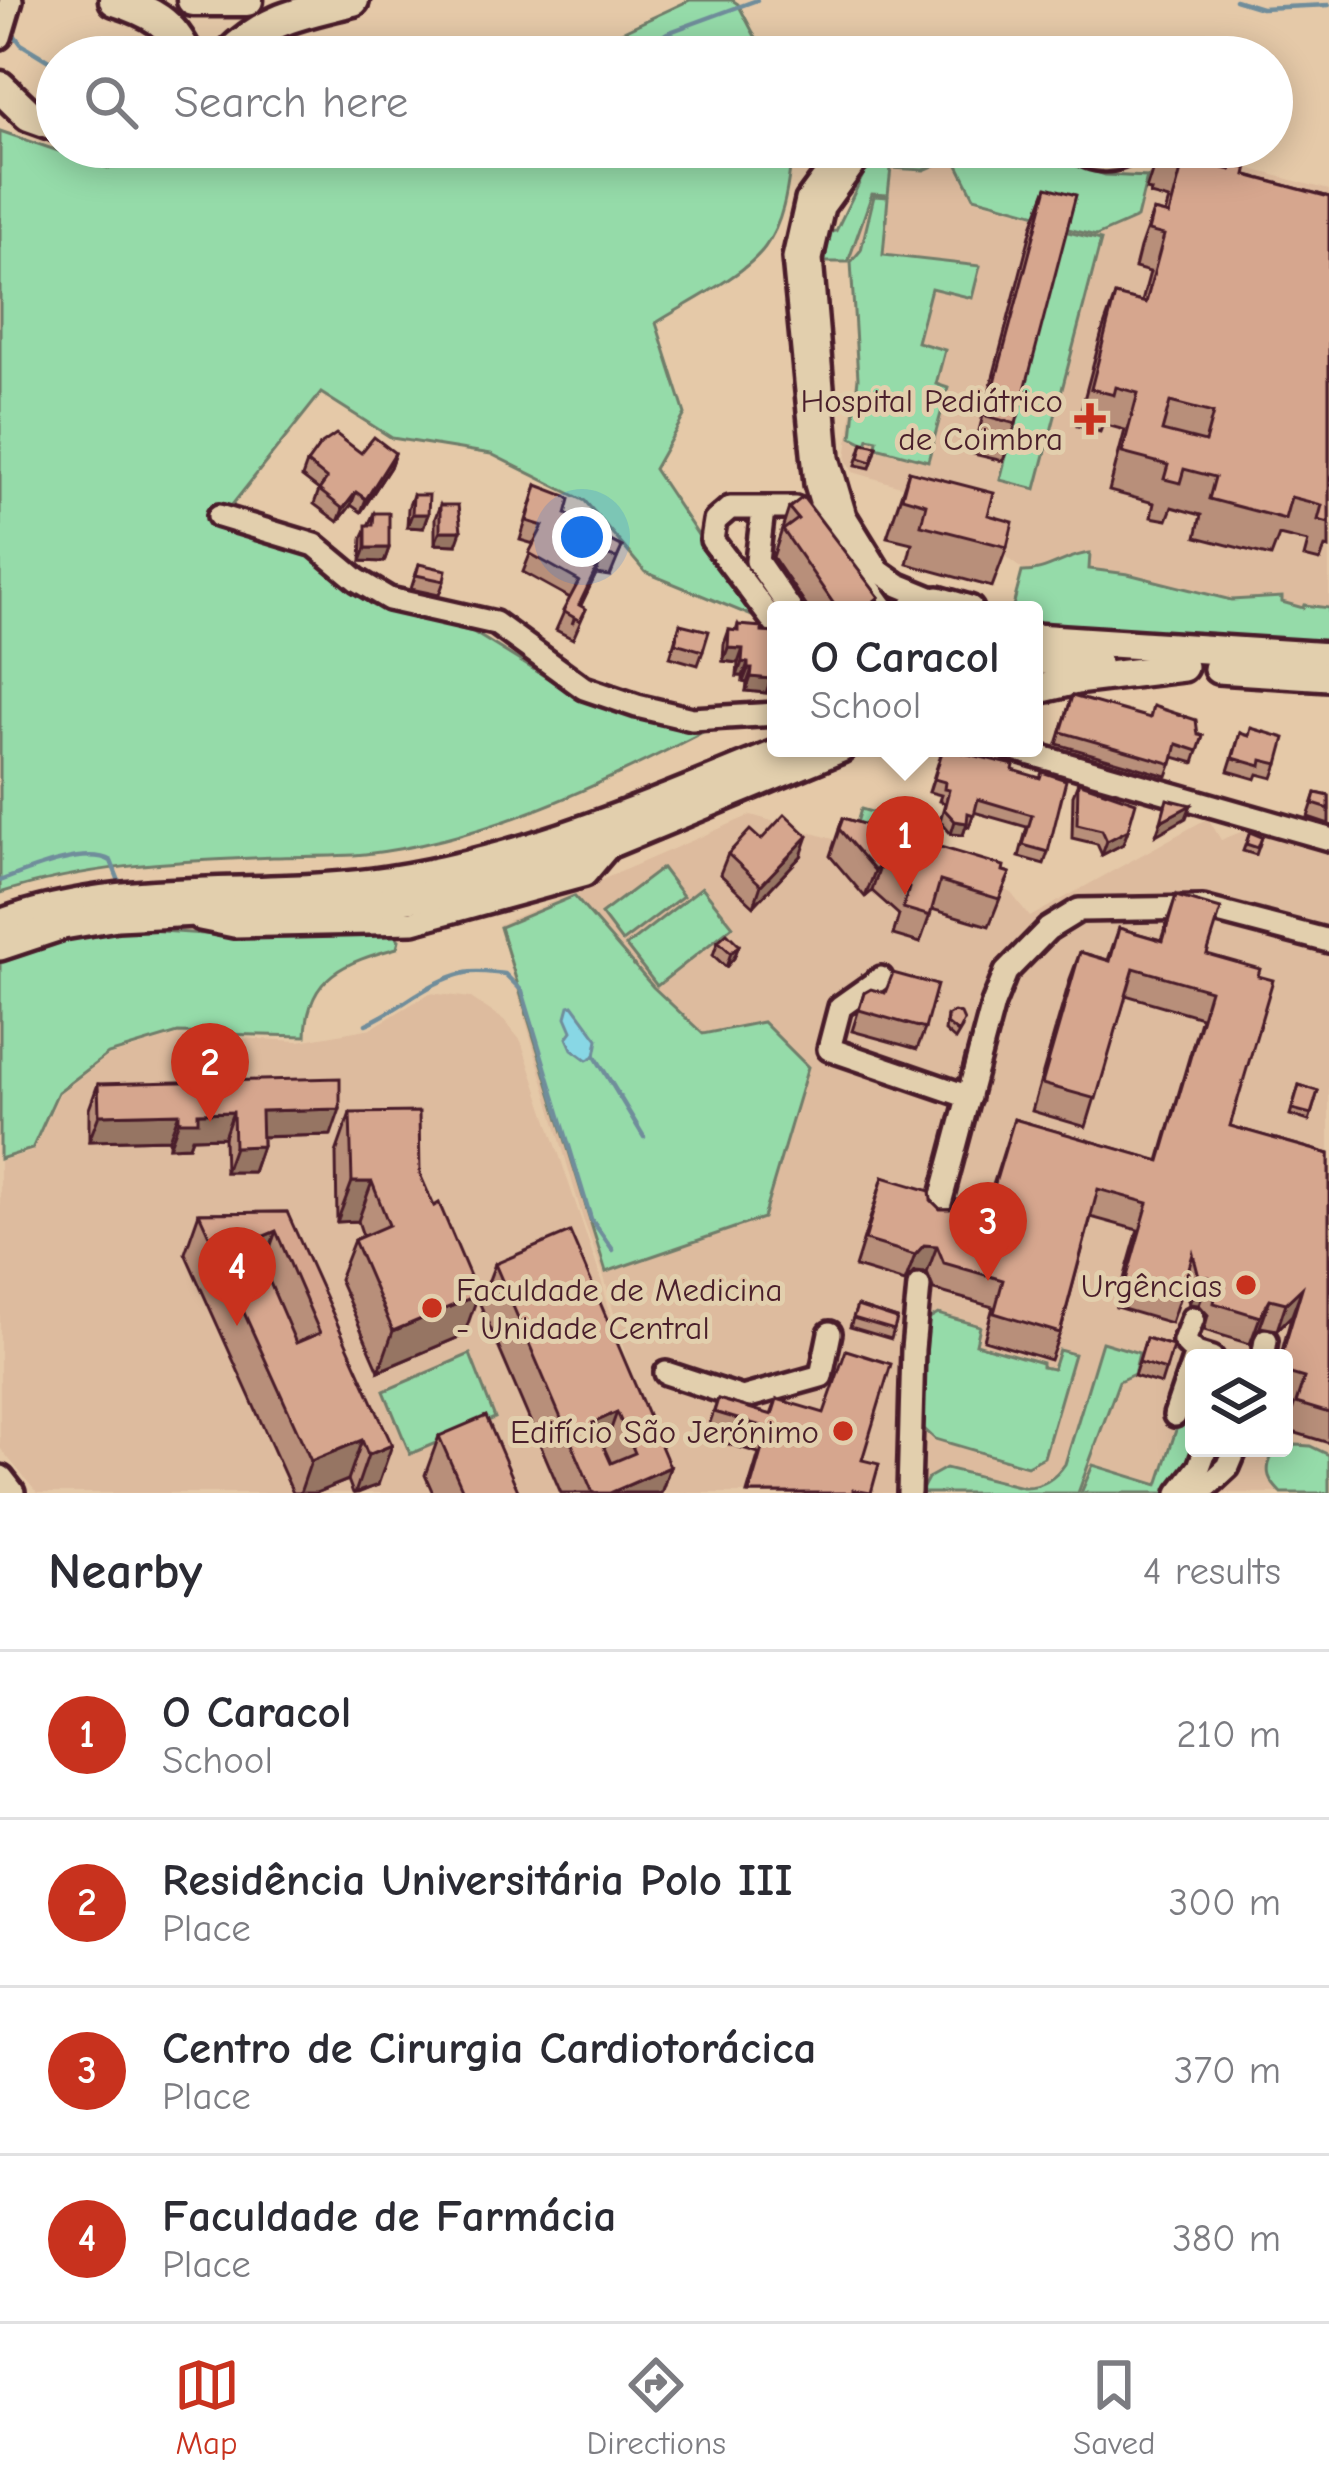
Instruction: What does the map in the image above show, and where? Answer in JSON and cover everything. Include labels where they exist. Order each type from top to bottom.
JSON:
[{"type":"highway","points":[[115,0],[170,25],[176,36]]},
{"type":"highway","points":[[194,0],[247,0]]},
{"type":"highway","points":[[247,36],[293,15],[353,0]]},
{"type":"highway","points":[[0,87],[36,118]]},
{"type":"main road","points":[[1043,639],[1329,657]]},
{"type":"main road","points":[[1043,660],[1329,676]]},
{"type":"main road","points":[[1043,688],[1183,667]]},
{"type":"main road","points":[[0,924],[67,904],[118,896],[367,884],[450,872],[610,822],[770,757]]},
{"type":"main road","points":[[0,946],[63,926],[170,912],[374,903],[453,892],[613,842],[819,757]]},
{"type":"main road","points":[[0,1480],[10,1493]]},
{"type":"street","points":[[0,37],[11,0]]},
{"type":"street","points":[[831,168],[807,200],[794,258],[816,484],[827,521],[878,601]]},
{"type":"street","points":[[852,168],[823,208],[811,259],[828,458],[845,516],[879,571],[920,601]]},
{"type":"street","points":[[795,508],[816,484]]},
{"type":"street","points":[[767,613],[712,540],[715,521],[730,508],[795,508],[827,521]]},
{"type":"street","points":[[763,510],[757,561],[785,601]]},
{"type":"street","points":[[219,516],[315,545],[389,599],[495,623],[584,688],[692,719],[767,715]]},
{"type":"street","points":[[1042,757],[1329,839]]},
{"type":"street","points":[[935,1222],[988,1022],[1006,972],[1048,929],[1079,910],[1203,908],[1329,941]]},
{"type":"street","points":[[881,978],[841,1007],[829,1049],[969,1097]]},
{"type":"street","points":[[909,1493],[919,1286]]},
{"type":"street","points":[[1192,1318],[1184,1341],[1192,1349]]},
{"type":"street","points":[[666,1373],[742,1398],[820,1376],[830,1333]]},
{"type":"street","points":[[1175,1415],[1185,1391]]},
{"type":"street","points":[[1179,1493],[1203,1457]]},
{"type":"street","points":[[1200,1493],[1232,1457]]},
{"type":"shaded area","name":"Hospital Pediátrico de Coimbra","points":[[959,168],[973,199],[1040,216],[1040,223],[1096,238],[1138,218],[1150,168],[1248,168],[1329,190],[1329,644],[1043,625],[1043,601],[1015,601],[1023,570],[1007,558],[975,508],[853,472],[846,460],[856,378],[850,261],[873,194],[889,195],[891,169]]},
{"type":"shaded area","points":[[751,815],[1001,888],[1030,917],[1208,818],[1221,840],[1248,829],[1329,850],[1329,1493],[663,1493],[603,1273],[498,925]]},
{"type":"shaded area","points":[[430,993],[471,998],[504,1020],[521,1041],[600,1276],[660,1493],[37,1493],[0,1448],[0,1161],[33,1151],[60,1093],[109,1056],[178,1035],[299,1041],[372,1028]]},
{"type":"green space","points":[[690,0],[732,0],[755,36],[613,36]]},
{"type":"green space","points":[[0,131],[36,143],[36,168],[790,168],[782,212],[756,258],[656,323],[685,414],[654,469],[752,616],[645,572],[585,501],[491,454],[392,438],[321,393],[216,525],[307,554],[373,606],[473,632],[580,698],[701,733],[538,809],[454,837],[354,855],[135,866],[0,893]]},
{"type":"green space","points":[[871,168],[891,168],[888,195],[872,194],[848,262],[825,262],[829,232],[836,231]]},
{"type":"green space","points":[[960,168],[1086,168],[1105,175],[1147,177],[1137,218],[1096,236],[1040,222],[1041,215],[974,197]]},
{"type":"green space","points":[[874,196],[888,197],[883,255],[980,266],[972,298],[931,288],[917,342],[945,350],[936,384],[948,388],[928,461],[876,447],[877,440],[868,438],[866,444],[852,437],[858,378],[851,262],[861,250]]},
{"type":"green space","points":[[1064,231],[1101,240],[1036,489],[1000,480]]},
{"type":"green space","points":[[1090,553],[1089,569],[1231,600],[1282,597],[1282,602],[1303,608],[1329,608],[1329,644],[1043,626],[1043,601],[1014,601],[1022,572]]},
{"type":"green space","points":[[861,809],[933,830],[924,861],[852,840]]},
{"type":"green space","points":[[662,868],[683,896],[622,942],[601,914]]},
{"type":"green space","points":[[702,887],[733,926],[657,986],[626,946]]},
{"type":"green space","points":[[574,896],[653,987],[703,1034],[763,1022],[808,1067],[763,1218],[606,1272],[500,927]]},
{"type":"green space","points":[[118,928],[233,936],[392,933],[399,940],[397,948],[346,966],[322,985],[313,998],[306,1036],[178,1033],[108,1054],[58,1092],[32,1149],[0,1159],[0,962],[65,938]]},
{"type":"green space","points":[[938,1314],[980,1326],[976,1344],[1042,1363],[1042,1367],[1053,1369],[1059,1350],[1074,1354],[1044,1457],[1027,1466],[935,1439],[920,1425],[923,1323]]},
{"type":"green space","points":[[1102,1342],[1139,1353],[1134,1374],[1119,1381],[1078,1493],[920,1493],[928,1478],[946,1468],[1022,1487],[1052,1478],[1065,1464]]},
{"type":"green space","points":[[470,1354],[495,1418],[410,1454],[384,1391]]},
{"type":"green space","points":[[1185,1402],[1185,1457],[1191,1457],[1169,1493],[1081,1493],[1093,1465],[1158,1485]]},
{"type":"green space","points":[[1293,1446],[1310,1446],[1329,1455],[1329,1493],[1281,1493],[1273,1484],[1268,1472],[1272,1457],[1293,1457]]},
{"type":"water","points":[[573,1005],[598,1039],[595,1056],[587,1060],[572,1049],[567,1038],[572,1031],[566,1017]]},
{"type":"building","points":[[1182,168],[1248,168],[1246,175],[1329,197],[1329,523],[1318,520],[1322,505],[1291,497],[1285,519],[1209,499],[1215,477],[1184,469],[1180,483],[1164,479],[1168,465],[1122,453],[1138,393],[1116,387],[1114,395],[1091,389],[1115,295],[1146,303],[1164,235],[1148,231],[1153,211],[1169,215]],"holes":[[[1170,402],[1213,413],[1205,442],[1162,431]]]},
{"type":"building","points":[[1047,187],[1076,195],[1016,424],[986,416]]},
{"type":"building","points":[[336,434],[361,453],[374,437],[395,453],[366,499],[356,492],[343,509],[319,490],[327,479],[307,463]]},
{"type":"building","points":[[863,443],[877,446],[872,462],[859,458]]},
{"type":"building","points":[[909,471],[994,493],[988,515],[1013,522],[1007,547],[921,525],[926,504],[902,497]]},
{"type":"building","points":[[537,485],[570,499],[566,514],[577,519],[575,523],[622,547],[617,558],[603,555],[579,605],[586,609],[580,621],[563,611],[579,581],[529,553],[543,526],[527,521]]},
{"type":"building","points":[[413,495],[429,495],[428,514],[412,514]]},
{"type":"building","points":[[803,497],[879,597],[832,601],[783,530],[798,519],[789,508]]},
{"type":"building","points":[[440,505],[458,505],[461,531],[440,531]]},
{"type":"building","points":[[374,513],[389,513],[389,548],[366,548],[366,525],[373,525]]},
{"type":"building","points":[[419,564],[446,570],[444,581],[416,575]]},
{"type":"building","points":[[680,624],[709,631],[703,651],[675,643]]},
{"type":"building","points":[[738,625],[762,627],[767,632],[767,679],[751,677],[752,669],[742,662],[743,649],[728,648],[729,630],[738,631]]},
{"type":"building","points":[[1072,696],[1150,718],[1153,706],[1196,720],[1198,735],[1203,736],[1198,751],[1177,744],[1172,764],[1061,732]]},
{"type":"building","points":[[1251,728],[1285,738],[1278,764],[1262,760],[1261,766],[1233,758],[1240,733],[1249,736]]},
{"type":"building","points":[[940,757],[981,757],[1040,778],[1042,772],[1066,780],[1048,852],[1023,845],[1032,815],[978,799],[967,823],[955,821],[944,809],[949,790],[944,789],[945,782],[934,779]]},
{"type":"building","points":[[1078,782],[1136,802],[1128,830],[1107,841],[1102,830],[1077,824]]},
{"type":"building","points":[[1316,793],[1329,796],[1329,809],[1313,804]]},
{"type":"building","points":[[1167,799],[1191,805],[1161,821]]},
{"type":"building","points":[[785,814],[808,836],[761,885],[728,854],[750,830],[761,840]]},
{"type":"building","points":[[843,818],[1004,866],[1003,871],[1010,873],[999,899],[940,881],[930,916],[903,908],[909,888],[881,864],[875,871],[839,829]]},
{"type":"building","points":[[1250,832],[1262,837],[1258,848],[1246,844]]},
{"type":"building","points":[[1176,896],[1221,909],[1207,954],[1260,969],[1258,976],[1273,980],[1230,1126],[1329,1154],[1329,1413],[1296,1403],[1304,1378],[1293,1375],[1293,1349],[1284,1349],[1302,1288],[1286,1303],[1270,1299],[1260,1317],[1214,1303],[1217,1287],[1209,1277],[1199,1277],[1193,1254],[1181,1296],[1126,1280],[1148,1203],[1098,1189],[1060,1333],[994,1313],[1003,1280],[944,1263],[937,1246],[924,1245],[915,1255],[865,1240],[883,1177],[930,1191],[940,1209],[950,1209],[959,1199],[988,1207],[1014,1119],[1160,1161],[1210,990],[1134,968],[1096,1099],[1042,1084],[1080,952],[1110,961],[1119,928],[1163,941]]},
{"type":"building","points":[[727,933],[739,945],[731,953],[718,941]]},
{"type":"building","points":[[893,973],[937,985],[925,1029],[859,1010],[864,993],[871,989],[885,993]]},
{"type":"building","points":[[954,1012],[964,1021],[958,1033],[947,1024],[947,1016]]},
{"type":"building","points":[[340,1078],[340,1109],[261,1111],[262,1146],[234,1147],[233,1112],[198,1113],[198,1121],[179,1121],[179,1113],[99,1115],[98,1084]]},
{"type":"building","points":[[1299,1085],[1318,1091],[1311,1114],[1292,1109]]},
{"type":"building","points":[[419,1112],[420,1174],[434,1206],[439,1203],[478,1295],[393,1331],[354,1240],[389,1225],[372,1182],[352,1182],[350,1113]]},
{"type":"building","points":[[287,1212],[392,1445],[368,1455],[362,1440],[311,1461],[199,1213]],"holes":[[[276,1231],[320,1333],[296,1343],[252,1241]]]},
{"type":"building","points":[[570,1232],[670,1467],[610,1493],[593,1493],[495,1264]],"holes":[[[617,1412],[635,1453],[611,1463],[593,1423]]]},
{"type":"building","points":[[857,1306],[897,1319],[894,1330],[853,1318]]},
{"type":"building","points":[[1146,1338],[1173,1346],[1166,1370],[1139,1362]]},
{"type":"building","name":"Edifício São Jerónimo","points":[[846,1350],[891,1364],[862,1460],[879,1464],[871,1493],[749,1493],[768,1428],[714,1412],[718,1399],[772,1415],[777,1399],[824,1413]]},
{"type":"building","points":[[486,1416],[519,1493],[464,1493],[439,1436]]},
{"type":"waterway","points":[[663,36],[757,0]]},
{"type":"waterway","points":[[1235,0],[1261,8],[1329,5]]},
{"type":"waterway","points":[[10,29],[36,53]]},
{"type":"waterway","points":[[0,881],[87,856],[111,861],[119,881],[127,886]]},
{"type":"waterway","points":[[366,1024],[452,977],[474,972],[505,974],[522,991],[591,1219],[613,1250]]},
{"type":"waterway","points":[[595,1056],[644,1137]]},
{"type":"place","name":"Hospital Pediátrico de Coimbra","points":[[1090,419]]},
{"type":"place","name":"O Caracol","points":[[905,895]]},
{"type":"place","name":"Residência Universitária Polo III","points":[[210,1122]]},
{"type":"place","name":"Centro de Cirurgia Cardiotorácica","points":[[988,1281]]},
{"type":"place","name":"Urgências","points":[[1246,1285]]},
{"type":"place","name":"Faculdade de Medicina - Unidade Central","points":[[432,1308]]},
{"type":"place","name":"Faculdade de Farmácia","points":[[237,1326]]},
{"type":"place","name":"Edifício São Jerónimo","points":[[843,1431]]}]
